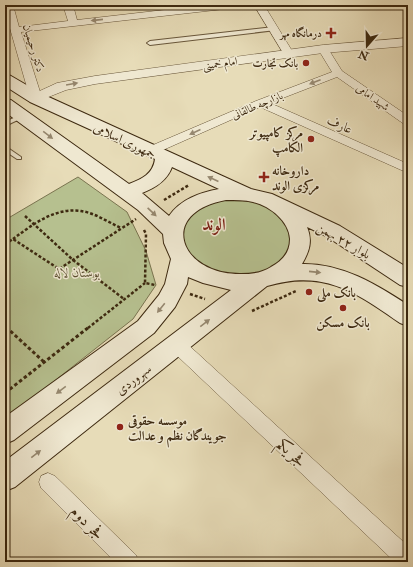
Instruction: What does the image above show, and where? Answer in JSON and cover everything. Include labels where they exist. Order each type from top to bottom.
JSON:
[{"type":"main road","name":"جمهوری اسلامی","points":[[5,79],[36,98],[249,195]]},
{"type":"main road","points":[[5,104],[145,205],[173,231]]},
{"type":"main road","points":[[126,192],[145,185],[160,174],[165,166],[157,154]]},
{"type":"main road","points":[[268,277],[290,265],[298,253],[301,238],[298,226],[293,218],[278,205],[249,195],[226,194],[209,197],[191,206],[179,217],[173,231],[174,246],[181,260],[193,270],[211,279],[235,283],[310,272],[336,275],[365,289],[408,317]]},
{"type":"main road","name":"بلوار ۲۲ بهمن","points":[[278,205],[334,232],[408,279]]},
{"type":"main road","points":[[5,432],[146,327],[167,301],[176,284],[181,260]]},
{"type":"main road","name":"سهروردی","points":[[5,478],[177,345],[268,277]]},
{"type":"street","name":"دکتر رحیمیان","points":[[8,5],[36,98]]},
{"type":"street","points":[[68,5],[73,23]]},
{"type":"street","points":[[16,30],[73,23],[112,15],[232,5]]},
{"type":"street","points":[[259,5],[289,54]]},
{"type":"street","name":"امام خمینی","points":[[36,98],[62,86],[95,80],[323,49],[407,43]]},
{"type":"street","points":[[323,49],[338,73]]},
{"type":"street","name":"بازارچه طالقانی","points":[[157,154],[260,103],[338,73]]},
{"type":"street","name":"شهید امامی","points":[[338,73],[408,121]]},
{"type":"street","name":"عارف","points":[[260,103],[408,169]]},
{"type":"street","name":"فجر یکم","points":[[177,345],[408,560]]},
{"type":"street","name":"فجر دوم","points":[[48,482],[129,562]]},
{"type":"lane","points":[[150,43],[274,29]]},
{"type":"lane","points":[[5,124],[22,116]]},
{"type":"lane","points":[[5,148],[19,158]]},
{"type":"path","points":[[5,244],[33,224],[62,212],[81,211],[122,228]]},
{"type":"path","points":[[25,216],[73,260],[124,299]]},
{"type":"path","points":[[13,239],[59,269],[138,218]]},
{"type":"path","points":[[5,393],[145,282]]},
{"type":"path","points":[[5,326],[44,362]]},
{"type":"green space","name":"بوستان لاله","points":[[78,177],[127,212],[146,251],[156,285],[133,319],[5,420],[5,220]]},
{"type":"green space","points":[[249,195],[293,218],[290,265],[235,283],[181,260],[179,217],[191,206]]},
{"type":"place","name":"درمانگاه مهر","points":[[331,33]]},
{"type":"place","name":"بانک تجارت","points":[[306,63]]},
{"type":"place","name":"مرکز کامپیوتر الکامپ","points":[[311,139]]},
{"type":"place","name":"داروخانه مرکزی الوند","points":[[264,177]]},
{"type":"place","name":"بانک ملی","points":[[309,292]]},
{"type":"place","name":"بانک مسکن","points":[[343,308]]},
{"type":"place","name":"موسسه حقوقی جویندگان نظم و عدالت","points":[[120,427]]},
{"type":"district","name":"الوند","points":[[214,224]]}]
